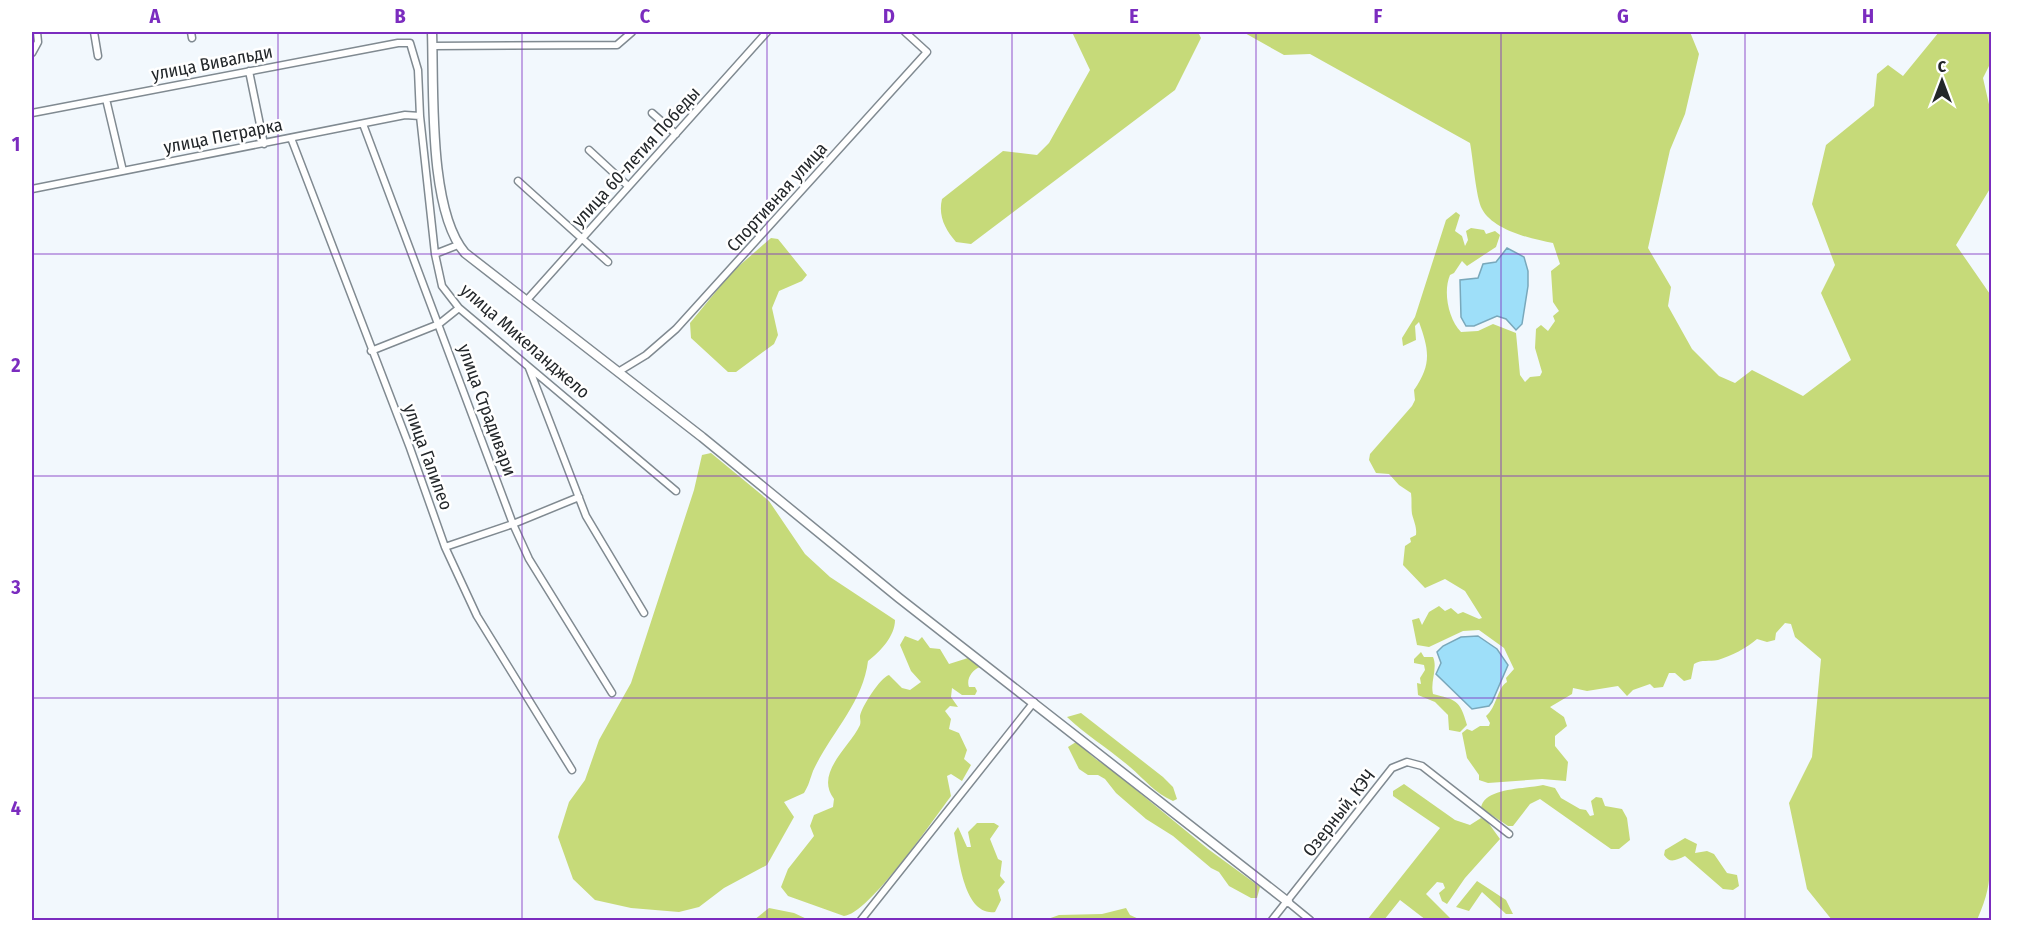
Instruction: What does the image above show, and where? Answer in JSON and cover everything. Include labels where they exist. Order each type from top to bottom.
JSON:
[{"type":"street","points":[[32,53],[39,42],[37,32]]},
{"type":"street","points":[[94,32],[98,56]]},
{"type":"street","points":[[432,32],[440,182],[445,213],[458,245],[899,598],[1310,921]]},
{"type":"street","points":[[432,46],[617,45],[632,32]]},
{"type":"street","name":"улица 60-летия Победы","points":[[526,301],[767,32]]},
{"type":"street","name":"Спортивная улица","points":[[618,372],[646,355],[676,329],[927,52],[905,32]]},
{"type":"street","name":"улица Вивальди","points":[[32,113],[398,43]]},
{"type":"street","name":"улица Микеланджело","points":[[398,43],[410,43],[414,48],[418,70],[420,116],[435,254],[442,286],[459,308],[676,491]]},
{"type":"street","points":[[249,71],[264,144]]},
{"type":"street","points":[[106,99],[123,171]]},
{"type":"street","points":[[652,113],[676,134]]},
{"type":"street","name":"улица Петрарка","points":[[32,189],[405,115],[420,116]]},
{"type":"street","name":"улица Страдивари","points":[[363,124],[513,524],[529,559],[612,693]]},
{"type":"street","name":"улица Галилео","points":[[291,138],[410,448],[445,547],[477,616],[572,770]]},
{"type":"street","points":[[589,150],[628,186]]},
{"type":"street","points":[[518,181],[608,262]]},
{"type":"street","points":[[435,254],[458,245]]},
{"type":"street","points":[[371,351],[439,324],[459,308]]},
{"type":"street","points":[[529,368],[586,516],[644,613]]},
{"type":"street","points":[[445,547],[513,524],[579,497]]},
{"type":"street","points":[[861,921],[1034,702]]},
{"type":"street","name":"Озерный, КЭЧ","points":[[1272,921],[1392,768],[1407,762],[1422,766],[1509,834]]},
{"type":"green space","points":[[1072,32],[1198,32],[1201,38],[1175,90],[971,244],[956,242],[943,222],[942,199],[1003,151],[1037,155],[1049,143],[1090,70]]},
{"type":"green space","points":[[1243,32],[1690,32],[1699,54],[1685,114],[1670,150],[1648,248],[1671,287],[1668,306],[1692,349],[1719,376],[1735,383],[1752,370],[1803,396],[1851,360],[1821,293],[1835,265],[1812,204],[1826,145],[1874,106],[1877,74],[1888,65],[1903,76],[1939,32],[1991,32],[1991,62],[1983,78],[1991,113],[1991,187],[1956,245],[1992,297],[1992,835],[1989,839],[1990,871],[1987,890],[1977,920],[1832,920],[1807,889],[1789,803],[1812,757],[1821,659],[1795,637],[1791,624],[1785,623],[1776,633],[1775,640],[1767,642],[1757,639],[1744,649],[1718,660],[1697,662],[1694,664],[1691,679],[1684,681],[1675,673],[1669,673],[1663,687],[1654,688],[1650,684],[1633,690],[1627,696],[1618,686],[1587,691],[1573,688],[1572,694],[1550,707],[1564,717],[1567,726],[1555,736],[1555,746],[1568,762],[1566,781],[1542,779],[1488,783],[1479,780],[1479,775],[1467,758],[1462,733],[1467,729],[1472,731],[1480,726],[1489,726],[1490,723],[1486,716],[1507,682],[1506,678],[1514,669],[1504,648],[1479,630],[1463,631],[1429,647],[1417,645],[1412,620],[1419,618],[1422,625],[1429,612],[1439,606],[1445,611],[1451,608],[1458,614],[1463,612],[1479,619],[1482,618],[1465,591],[1445,579],[1425,588],[1403,565],[1405,546],[1411,542],[1410,538],[1416,535],[1411,493],[1389,474],[1376,473],[1369,460],[1370,454],[1412,406],[1415,400],[1414,390],[1424,372],[1427,349],[1419,322],[1415,326],[1416,340],[1403,346],[1402,338],[1415,317],[1446,220],[1456,212],[1460,215],[1455,231],[1462,236],[1465,246],[1468,240],[1466,231],[1471,228],[1484,230],[1486,234],[1495,231],[1500,235],[1496,247],[1467,266],[1462,261],[1450,275],[1447,289],[1448,305],[1453,320],[1461,332],[1478,331],[1493,324],[1516,333],[1520,375],[1525,382],[1530,377],[1540,376],[1542,372],[1535,348],[1536,329],[1541,325],[1548,331],[1555,321],[1553,316],[1559,311],[1553,302],[1551,271],[1560,264],[1553,243],[1503,228],[1487,216],[1478,196],[1470,143],[1310,54],[1284,55]]},
{"type":"green space","points":[[771,238],[778,239],[807,275],[802,281],[779,291],[772,308],[778,335],[774,344],[736,372],[728,372],[691,338],[690,323],[732,272]]},
{"type":"green space","points":[[711,453],[769,501],[805,554],[830,577],[895,620],[894,626],[886,643],[868,661],[860,691],[820,757],[804,793],[784,802],[794,817],[767,865],[724,888],[699,907],[679,912],[631,908],[595,900],[573,879],[558,837],[569,802],[585,780],[599,740],[631,683],[694,490],[702,455]]},
{"type":"green space","points":[[905,636],[918,641],[922,637],[930,648],[940,649],[949,664],[968,658],[978,661],[980,667],[972,673],[968,681],[969,687],[975,687],[977,691],[975,695],[962,695],[952,688],[951,697],[958,707],[950,706],[945,711],[951,719],[949,729],[959,733],[967,750],[964,759],[971,765],[962,781],[951,774],[947,776],[951,796],[930,825],[869,900],[844,916],[788,896],[781,887],[788,869],[814,836],[810,826],[814,815],[833,807],[834,799],[828,780],[831,770],[860,725],[861,711],[872,693],[889,675],[902,688],[910,690],[921,682],[911,671],[900,645]]},
{"type":"green space","points":[[1421,652],[1424,657],[1433,657],[1433,694],[1456,702],[1462,710],[1467,725],[1460,732],[1449,730],[1448,715],[1435,702],[1418,695],[1417,683],[1421,684],[1420,678],[1425,670],[1424,665],[1414,663],[1414,659]]},
{"type":"green space","points":[[1081,713],[1163,777],[1173,787],[1177,799],[1173,801],[1155,790],[1067,717]]},
{"type":"green space","points":[[1076,742],[1208,849],[1260,887],[1257,898],[1251,898],[1229,886],[1219,872],[1173,836],[1146,819],[1116,793],[1105,779],[1098,775],[1088,775],[1079,769],[1068,747]]},
{"type":"green space","points":[[1404,784],[1455,820],[1470,825],[1481,818],[1487,821],[1500,839],[1465,878],[1447,904],[1442,901],[1439,893],[1445,888],[1443,883],[1437,882],[1426,894],[1452,920],[1426,920],[1400,900],[1384,920],[1367,920],[1440,828],[1393,796],[1393,791]]},
{"type":"green space","points":[[1543,785],[1555,788],[1561,798],[1586,810],[1590,816],[1594,815],[1591,801],[1596,797],[1602,798],[1605,806],[1622,809],[1627,818],[1630,840],[1619,849],[1611,849],[1540,799],[1530,804],[1513,826],[1508,826],[1481,808],[1484,801],[1498,793]]},
{"type":"green space","points":[[977,823],[994,823],[999,826],[990,839],[998,859],[1002,861],[1000,876],[1005,882],[998,890],[1001,900],[995,912],[984,911],[976,905],[964,883],[961,869],[954,833],[958,827],[967,847],[971,847],[968,832]]},
{"type":"green space","points":[[1685,838],[1697,844],[1695,853],[1707,851],[1714,854],[1727,873],[1737,875],[1739,886],[1733,890],[1723,889],[1685,856],[1673,860],[1666,858],[1665,850]]},
{"type":"green space","points":[[1477,881],[1506,900],[1513,914],[1506,914],[1482,892],[1469,911],[1456,907]]},
{"type":"green space","points":[[769,908],[794,913],[809,920],[754,920]]},
{"type":"green space","points":[[1126,908],[1130,915],[1141,920],[1045,920],[1059,915],[1102,914]]},
{"type":"water","points":[[1507,248],[1524,257],[1528,271],[1522,324],[1516,330],[1506,319],[1497,316],[1474,326],[1466,326],[1461,317],[1460,280],[1478,278],[1483,264],[1496,262]]},
{"type":"water","points":[[1478,636],[1497,649],[1508,665],[1489,706],[1472,709],[1436,674],[1441,663],[1437,652],[1443,646],[1461,637]]}]
